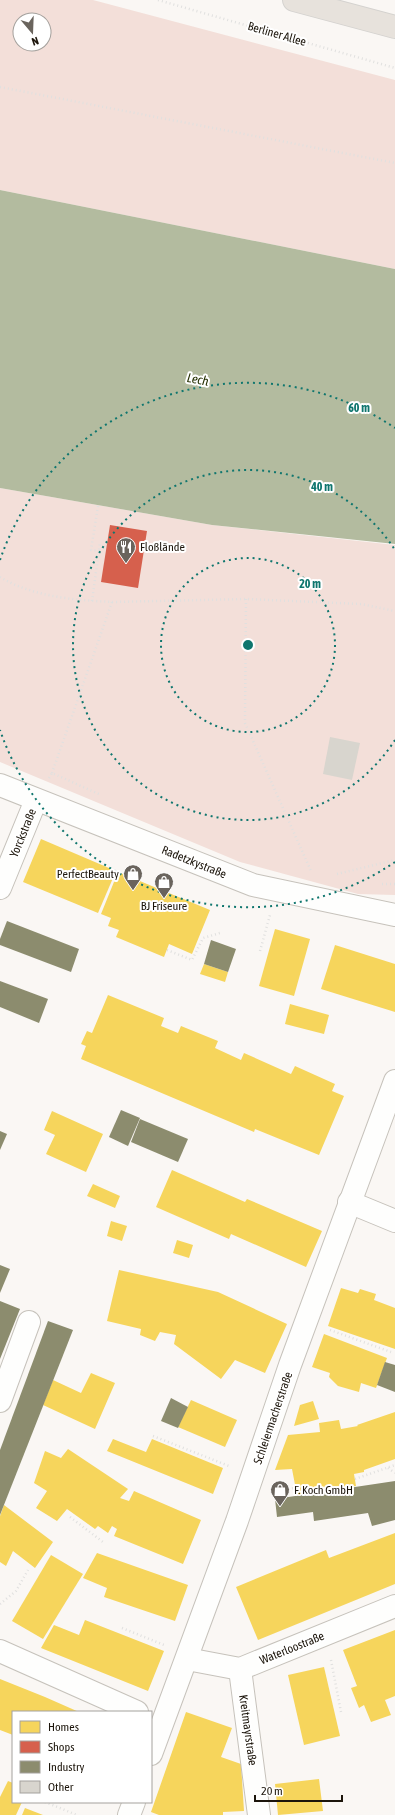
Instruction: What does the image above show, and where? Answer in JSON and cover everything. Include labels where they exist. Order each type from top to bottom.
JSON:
[{"type":"main road","points":[[294,0],[395,27]]},
{"type":"street","name":"Radetzkystraße","points":[[0,785],[238,880],[276,890],[395,915]]},
{"type":"street","name":"Yorckstraße","points":[[0,888],[36,800]]},
{"type":"street","name":"Schleiermacherstraße","points":[[152,1747],[156,1721],[188,1657],[254,1475],[349,1202],[395,1082]]},
{"type":"street","points":[[349,1202],[395,1221]]},
{"type":"street","points":[[0,1401],[29,1322]]},
{"type":"street","name":"Waterloostraße","points":[[240,1669],[395,1606]]},
{"type":"street","points":[[0,1651],[135,1711]]},
{"type":"street","points":[[188,1657],[240,1669]]},
{"type":"street","name":"Kreitmayrstraße","points":[[240,1669],[259,1815]]},
{"type":"street","points":[[129,1815],[134,1803]]},
{"type":"path","name":"Berliner Allee","points":[[158,0],[395,68]]},
{"type":"path","points":[[0,87],[395,163]]},
{"type":"path","points":[[98,506],[91,550],[99,551]]},
{"type":"path","points":[[92,601],[100,543]]},
{"type":"path","points":[[0,577],[10,583],[54,597],[92,601],[112,602],[246,599],[361,604],[395,611]]},
{"type":"path","points":[[246,599],[245,724],[312,873]]},
{"type":"path","points":[[52,773],[112,602]]},
{"type":"path","points":[[330,876],[395,860]]},
{"type":"path","points":[[260,951],[276,890]]},
{"type":"path","points":[[167,950],[192,960],[203,938],[220,933]]},
{"type":"path","points":[[307,1321],[392,1352]]},
{"type":"path","points":[[154,1436],[254,1475]]},
{"type":"path","points":[[355,1479],[395,1465]]},
{"type":"path","points":[[388,1468],[395,1473]]},
{"type":"path","points":[[70,1517],[103,1542]]},
{"type":"path","points":[[0,1604],[16,1592],[28,1570]]},
{"type":"path","points":[[122,1628],[188,1657]]},
{"type":"path","points":[[326,1634],[341,1712]]},
{"type":"path","points":[[47,1803],[77,1815]]},
{"type":"shaded area","points":[[0,0],[93,0],[395,80],[395,269],[0,190]]},
{"type":"shaded area","points":[[0,488],[212,525],[395,545],[395,895],[358,894],[240,862],[0,762]]},
{"type":"water","name":"Lech","points":[[0,190],[395,269],[395,544],[212,525],[0,488]]},
{"type":"building: Homes","points":[[41,839],[116,871],[98,913],[23,882]]},
{"type":"building: Homes","points":[[118,872],[210,910],[192,954],[169,944],[164,957],[116,937],[119,930],[108,926],[111,918],[101,914]]},
{"type":"building: Homes","points":[[275,929],[310,939],[294,996],[259,986]]},
{"type":"building: Homes","points":[[335,945],[395,964],[395,1012],[321,989]]},
{"type":"building: Homes","points":[[204,964],[228,972],[225,982],[200,974]]},
{"type":"building: Homes","points":[[108,995],[164,1018],[161,1026],[178,1033],[181,1026],[218,1041],[215,1048],[241,1060],[244,1053],[291,1074],[295,1066],[335,1084],[332,1091],[344,1096],[319,1155],[255,1129],[254,1132],[81,1059],[86,1046],[81,1044],[87,1031],[92,1033]]},
{"type":"building: Homes","points":[[290,1004],[329,1015],[324,1034],[285,1024]]},
{"type":"building: Homes","points":[[52,1111],[103,1134],[86,1172],[46,1154],[55,1135],[44,1130]]},
{"type":"building: Homes","points":[[172,1170],[245,1202],[247,1199],[322,1231],[306,1267],[231,1234],[229,1239],[156,1207]]},
{"type":"building: Homes","points":[[93,1184],[120,1196],[115,1208],[87,1196]]},
{"type":"building: Homes","points":[[111,1221],[127,1226],[122,1241],[107,1236]]},
{"type":"building: Homes","points":[[177,1240],[193,1245],[189,1258],[173,1253]]},
{"type":"building: Homes","points":[[119,1270],[218,1292],[287,1324],[265,1373],[235,1360],[221,1379],[174,1344],[176,1335],[160,1332],[155,1341],[140,1335],[141,1329],[107,1321]]},
{"type":"building: Homes","points":[[341,1288],[358,1293],[360,1289],[376,1294],[374,1300],[395,1308],[395,1349],[328,1326]]},
{"type":"building: Homes","points":[[324,1334],[387,1358],[376,1388],[361,1383],[359,1392],[338,1386],[329,1377],[330,1373],[312,1367]]},
{"type":"building: Homes","points":[[91,1373],[115,1383],[95,1429],[43,1405],[53,1380],[81,1393]]},
{"type":"building: Homes","points":[[191,1400],[237,1420],[225,1447],[178,1427]]},
{"type":"building: Homes","points":[[313,1401],[319,1419],[294,1426],[300,1405]]},
{"type":"building: Homes","points":[[395,1412],[395,1459],[364,1470],[364,1472],[354,1474],[356,1486],[297,1495],[292,1469],[275,1470],[288,1435],[320,1432],[319,1423],[339,1420],[341,1429],[358,1426],[357,1425]]},
{"type":"building: Homes","points":[[113,1439],[146,1452],[152,1439],[223,1468],[213,1494],[107,1451]]},
{"type":"building: Homes","points":[[68,1449],[128,1489],[120,1498],[129,1501],[134,1491],[201,1520],[183,1564],[114,1536],[117,1529],[112,1526],[108,1533],[98,1526],[95,1529],[67,1509],[57,1521],[36,1508],[47,1491],[34,1483],[45,1451],[61,1458]]},
{"type":"building: Homes","points":[[4,1505],[53,1542],[35,1568],[13,1551],[6,1566],[0,1562],[0,1516]]},
{"type":"building: Homes","points":[[395,1533],[395,1584],[258,1640],[236,1587],[326,1550],[329,1558]]},
{"type":"building: Homes","points":[[97,1553],[188,1585],[175,1621],[104,1597],[107,1588],[83,1578]]},
{"type":"building: Homes","points":[[51,1555],[83,1574],[43,1639],[12,1621]]},
{"type":"building: Homes","points":[[85,1620],[164,1651],[148,1691],[41,1648],[54,1625],[79,1635]]},
{"type":"building: Homes","points":[[395,1630],[395,1696],[385,1700],[391,1715],[371,1722],[364,1705],[359,1708],[351,1688],[357,1686],[343,1650]]},
{"type":"building: Homes","points":[[324,1667],[340,1736],[304,1745],[288,1675]]},
{"type":"building: Homes","points":[[0,1679],[77,1711],[12,1711],[12,1735],[0,1730]]},
{"type":"building: Homes","points":[[186,1712],[232,1728],[221,1757],[241,1764],[244,1811],[223,1812],[223,1815],[159,1815],[151,1812]]},
{"type":"building: Homes","points":[[319,1779],[323,1811],[278,1815],[275,1784]]},
{"type":"building: Homes","points":[[8,1781],[12,1783],[12,1803],[22,1803],[16,1815],[0,1815],[0,1797]]},
{"type":"building: Homes","points":[[25,1808],[43,1815],[22,1815]]},
{"type":"building: Shops","points":[[110,525],[147,531],[138,588],[101,582]]},
{"type":"building: Industry","points":[[7,921],[79,949],[71,972],[0,945],[0,939]]},
{"type":"building: Industry","points":[[211,940],[236,949],[228,972],[204,964]]},
{"type":"building: Industry","points":[[0,981],[48,999],[39,1023],[0,1007]]},
{"type":"building: Industry","points":[[121,1110],[140,1118],[128,1146],[109,1137]]},
{"type":"building: Industry","points":[[140,1119],[188,1139],[178,1162],[131,1142]]},
{"type":"building: Industry","points":[[0,1131],[7,1134],[0,1150]]},
{"type":"building: Industry","points":[[0,1265],[10,1269],[0,1293]]},
{"type":"building: Industry","points":[[0,1301],[20,1309],[0,1359]]},
{"type":"building: Industry","points":[[48,1321],[73,1330],[0,1515],[0,1450]]},
{"type":"building: Industry","points":[[385,1362],[395,1365],[395,1392],[377,1385]]},
{"type":"building: Industry","points":[[171,1398],[188,1407],[178,1428],[161,1421]]},
{"type":"building: Industry","points":[[395,1481],[395,1520],[372,1526],[368,1513],[314,1521],[313,1512],[277,1517],[275,1499]]},
{"type":"building: Other","points":[[330,737],[360,743],[352,780],[323,774]]},
{"type":"place","name":"Floßlände","points":[[126,564]]},
{"type":"place","name":"PerfectBeauty","points":[[133,891]]},
{"type":"place","name":"BJ Friseure","points":[[164,899]]},
{"type":"place","name":"F. Koch GmbH","points":[[280,1507]]}]
